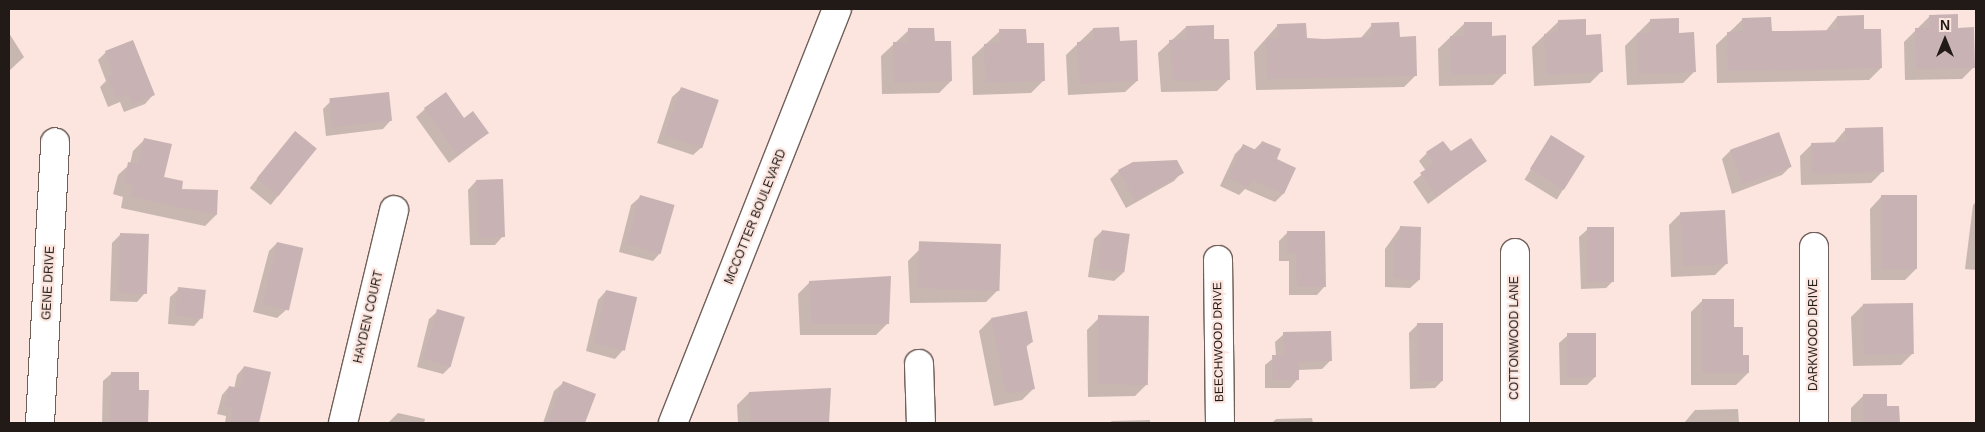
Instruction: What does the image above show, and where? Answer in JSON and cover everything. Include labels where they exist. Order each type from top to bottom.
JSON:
[{"type":"street","name":"MCCOTTER BOULEVARD","points":[[673,423],[837,9]]},
{"type":"street","name":"GENE DRIVE","points":[[40,423],[55,142]]},
{"type":"street","name":"HAYDEN COURT","points":[[343,423],[394,210]]},
{"type":"street","name":"DARKWOOD DRIVE","points":[[1814,247],[1814,423]]},
{"type":"street","name":"COTTONWOOD LANE","points":[[1515,253],[1515,423]]},
{"type":"street","name":"BEECHWOOD DRIVE","points":[[1218,260],[1220,423]]},
{"type":"street","points":[[919,364],[921,423]]},
{"type":"building","points":[[1958,14],[1958,28],[1974,27],[1975,68],[1916,69],[1915,28],[1930,28],[1929,15]]},
{"type":"building","points":[[1864,15],[1864,29],[1881,29],[1882,68],[1728,71],[1727,32],[1743,31],[1742,18],[1771,17],[1772,31],[1837,30],[1837,16]]},
{"type":"building","points":[[1679,18],[1679,33],[1694,32],[1696,72],[1638,74],[1637,33],[1651,33],[1650,19]]},
{"type":"building","points":[[1586,19],[1586,35],[1601,34],[1603,72],[1546,75],[1544,34],[1558,33],[1558,20]]},
{"type":"building","points":[[1399,22],[1400,37],[1416,36],[1417,76],[1267,79],[1266,38],[1278,38],[1277,24],[1306,23],[1307,38],[1324,39],[1372,37],[1371,23]]},
{"type":"building","points":[[1464,22],[1492,22],[1492,36],[1506,35],[1506,74],[1451,75],[1450,36],[1464,36]]},
{"type":"building","points":[[1214,25],[1214,39],[1229,39],[1230,80],[1173,81],[1169,40],[1186,39],[1186,26]]},
{"type":"building","points":[[1119,27],[1120,41],[1137,40],[1138,81],[1079,84],[1077,42],[1093,41],[1093,28]]},
{"type":"building","points":[[908,28],[934,28],[935,41],[951,41],[952,81],[894,83],[893,42],[908,42]]},
{"type":"building","points":[[999,29],[1026,29],[1027,43],[1044,43],[1045,81],[985,83],[984,44],[1000,43]]},
{"type":"building","points":[[133,40],[155,95],[133,104],[128,94],[116,99],[107,77],[114,74],[105,51]]},
{"type":"building","points":[[681,87],[719,100],[702,148],[664,135]]},
{"type":"building","points":[[389,92],[392,121],[332,127],[329,98]]},
{"type":"building","points":[[446,92],[464,118],[473,111],[489,133],[457,155],[424,108]]},
{"type":"building","points":[[1883,127],[1884,172],[1813,174],[1811,143],[1846,142],[1845,128]]},
{"type":"building","points":[[295,131],[317,149],[278,196],[257,178]]},
{"type":"building","points":[[1779,132],[1792,167],[1743,185],[1730,150]]},
{"type":"building","points":[[1551,135],[1585,156],[1564,190],[1530,169]]},
{"type":"building","points":[[144,138],[172,144],[164,177],[183,181],[182,189],[218,190],[217,215],[131,197],[133,186],[124,183],[128,162],[138,164]]},
{"type":"building","points":[[1471,138],[1487,161],[1436,196],[1420,173],[1434,164],[1426,152],[1443,141],[1451,151]]},
{"type":"building","points":[[1262,141],[1281,149],[1277,159],[1296,168],[1284,194],[1252,180],[1249,187],[1228,178],[1243,144],[1258,151]]},
{"type":"building","points":[[1177,160],[1184,173],[1135,200],[1118,170],[1133,162]]},
{"type":"building","points":[[503,179],[505,237],[478,238],[476,180]]},
{"type":"building","points":[[640,195],[675,205],[661,254],[626,244]]},
{"type":"building","points":[[1881,195],[1917,195],[1917,269],[1881,269]]},
{"type":"building","points":[[1725,210],[1728,264],[1683,266],[1680,212]]},
{"type":"building","points":[[1400,226],[1421,227],[1420,280],[1393,279],[1393,240],[1399,240]]},
{"type":"building","points":[[1587,227],[1614,227],[1614,282],[1587,282]]},
{"type":"building","points":[[1102,230],[1130,234],[1124,273],[1097,269]]},
{"type":"building","points":[[1287,231],[1325,231],[1326,287],[1297,287],[1296,253],[1287,253]]},
{"type":"building","points":[[120,233],[149,234],[147,294],[118,293]]},
{"type":"building","points":[[919,241],[1001,244],[999,291],[917,288]]},
{"type":"building","points":[[277,242],[303,248],[289,310],[263,304]]},
{"type":"building","points":[[891,276],[889,324],[812,324],[809,281]]},
{"type":"building","points":[[178,287],[206,290],[203,319],[175,316]]},
{"type":"building","points":[[606,290],[637,297],[625,351],[594,344]]},
{"type":"building","points":[[1702,299],[1734,299],[1734,327],[1743,327],[1743,355],[1749,355],[1749,373],[1702,373]]},
{"type":"building","points":[[1913,303],[1914,354],[1864,355],[1863,304]]},
{"type":"building","points":[[437,309],[465,317],[451,367],[423,359]]},
{"type":"building","points":[[1027,311],[1033,342],[1026,344],[1035,389],[1006,394],[991,318]]},
{"type":"building","points":[[1098,315],[1149,316],[1148,385],[1097,384]]},
{"type":"building","points":[[1417,323],[1443,323],[1443,381],[1417,381]]},
{"type":"building","points":[[1331,331],[1332,361],[1299,362],[1299,380],[1273,380],[1272,355],[1284,355],[1283,332]]},
{"type":"building","points":[[1567,333],[1596,333],[1596,377],[1567,377]]},
{"type":"building","points":[[244,366],[271,372],[259,423],[230,423],[233,408],[224,406],[229,386],[239,388]]},
{"type":"building","points":[[111,372],[139,372],[139,390],[149,390],[148,423],[110,423]]},
{"type":"building","points":[[563,381],[596,394],[585,423],[547,423]]},
{"type":"building","points":[[831,388],[829,423],[751,423],[749,392]]},
{"type":"building","points":[[1863,394],[1887,394],[1887,406],[1899,406],[1900,423],[1863,423]]}]
